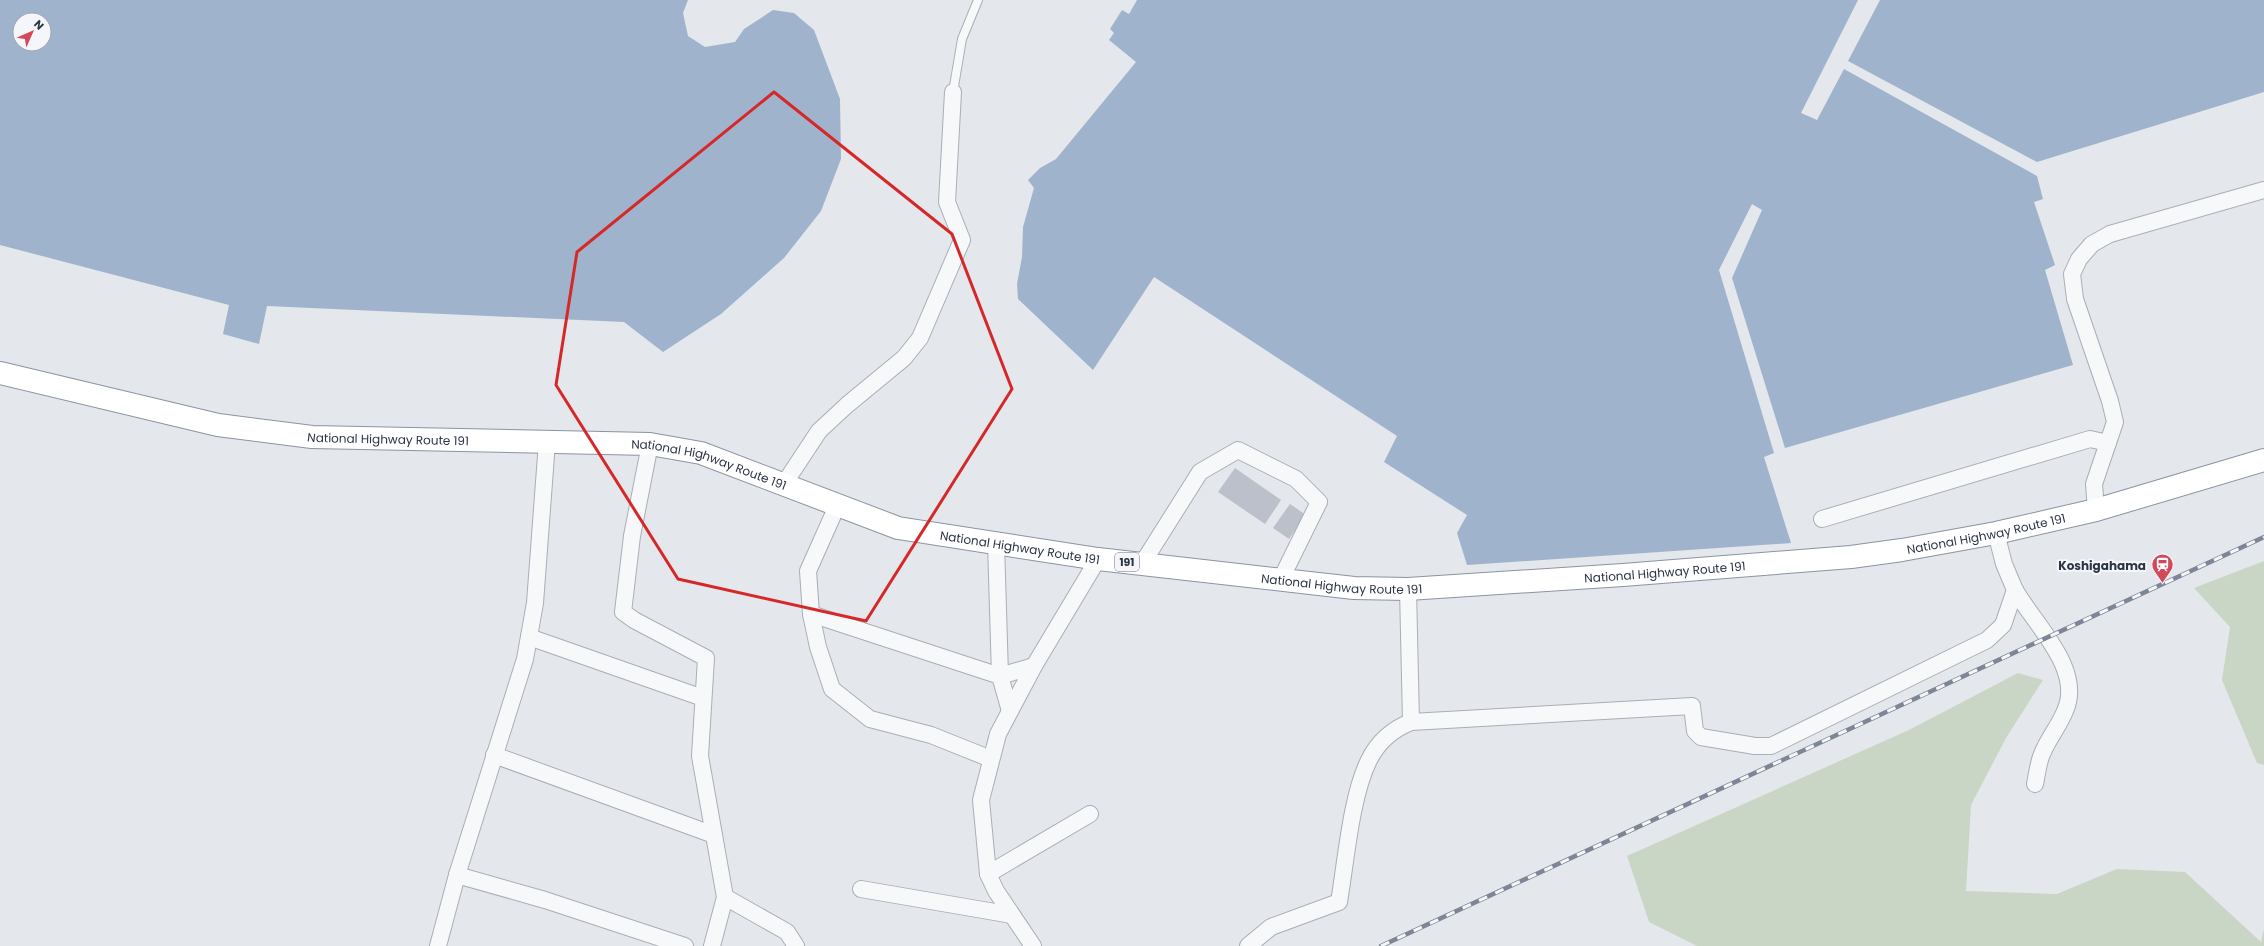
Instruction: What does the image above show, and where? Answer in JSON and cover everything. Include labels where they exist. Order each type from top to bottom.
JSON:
[{"type":"highway","name":"National Highway Route 191","points":[[0,373],[218,425],[312,437],[650,444],[701,453],[898,528],[1098,559],[1280,581],[1354,588],[1408,589],[1623,576],[1850,556],[1996,533],[2096,510],[2264,460]]},
{"type":"street","points":[[784,484],[820,431],[847,405],[904,358],[920,338],[933,310],[950,264],[962,240],[947,202],[953,92]]},
{"type":"street","points":[[2096,510],[2094,484],[2115,422],[2110,401],[2075,299],[2072,274],[2079,259],[2092,244],[2110,234],[2264,190]]},
{"type":"street","points":[[1822,519],[2090,439],[2108,443]]},
{"type":"street","points":[[438,946],[457,875],[525,659],[536,603],[547,442]]},
{"type":"street","points":[[650,444],[632,536],[623,612],[634,620],[706,658],[700,756],[726,897],[712,946]]},
{"type":"street","points":[[1142,564],[1200,472],[1238,450],[1296,479],[1319,502],[1280,581]]},
{"type":"street","points":[[837,506],[808,572],[811,614],[818,647],[832,689],[870,718],[932,735],[991,758]]},
{"type":"street","points":[[1996,533],[2004,564],[2015,590],[2036,619],[2057,653],[2069,681],[2071,696],[2065,712],[2041,756],[2035,784]]},
{"type":"street","points":[[996,543],[1000,676],[1010,711]]},
{"type":"street","points":[[1031,945],[996,891],[988,874],[981,800],[998,734],[1034,666],[1098,559]]},
{"type":"street","points":[[1408,589],[1411,722]]},
{"type":"street","points":[[1248,946],[1272,926],[1339,902],[1358,793],[1369,759],[1388,735],[1397,728],[1411,722],[1692,706],[1695,731],[1701,737],[1755,746],[1771,746],[1987,640],[2003,625],[2015,590]]},
{"type":"street","points":[[811,614],[1000,676],[1034,666]]},
{"type":"street","points":[[529,636],[703,698]]},
{"type":"street","points":[[494,755],[714,835]]},
{"type":"street","points":[[988,874],[1090,814]]},
{"type":"street","points":[[457,875],[545,900],[685,946]]},
{"type":"street","points":[[861,889],[1012,915]]},
{"type":"street","points":[[726,897],[787,932],[796,946]]},
{"type":"lane","points":[[953,92],[962,39],[978,0]]},
{"type":"highlighted area","points":[[774,92],[952,234],[1012,389],[866,621],[678,579],[556,385],[577,252]]},
{"type":"green space","points":[[2264,561],[2264,765],[2257,763],[2222,680],[2230,627],[2194,588]]},
{"type":"green space","points":[[2018,673],[2043,680],[2006,738],[1971,805],[1966,891],[2057,894],[2117,869],[2185,872],[2261,942],[2264,929],[2264,946],[1697,946],[1649,922],[1627,856],[1909,730]]},
{"type":"water","points":[[0,0],[688,0],[683,13],[688,36],[705,47],[735,42],[744,29],[773,10],[794,13],[814,30],[840,99],[841,159],[821,211],[784,258],[721,314],[663,352],[624,322],[267,306],[259,344],[223,334],[229,305],[0,245]]},
{"type":"water","points":[[1137,0],[1858,0],[1801,113],[1817,120],[1844,69],[2037,176],[2043,199],[2034,202],[2055,265],[2045,270],[2073,365],[1785,448],[1732,278],[1762,210],[1752,204],[1719,270],[1774,453],[1764,457],[1791,543],[1467,565],[1457,533],[1467,515],[1384,462],[1397,436],[1154,277],[1093,370],[1018,299],[1017,284],[1022,257],[1023,227],[1034,188],[1028,180],[1040,168],[1056,159],[1136,62],[1109,40],[1114,33],[1110,29],[1122,10],[1129,14]]},
{"type":"water","points":[[1880,0],[2264,0],[2264,92],[2037,162],[1848,61]]},
{"type":"building","points":[[1235,468],[1281,500],[1265,524],[1218,492]]},
{"type":"building","points":[[1290,504],[1306,515],[1289,539],[1273,528]]},
{"type":"railway","points":[[1381,946],[2264,537]]},
{"type":"place","name":"Koshigahama","points":[[2162,584]]}]
